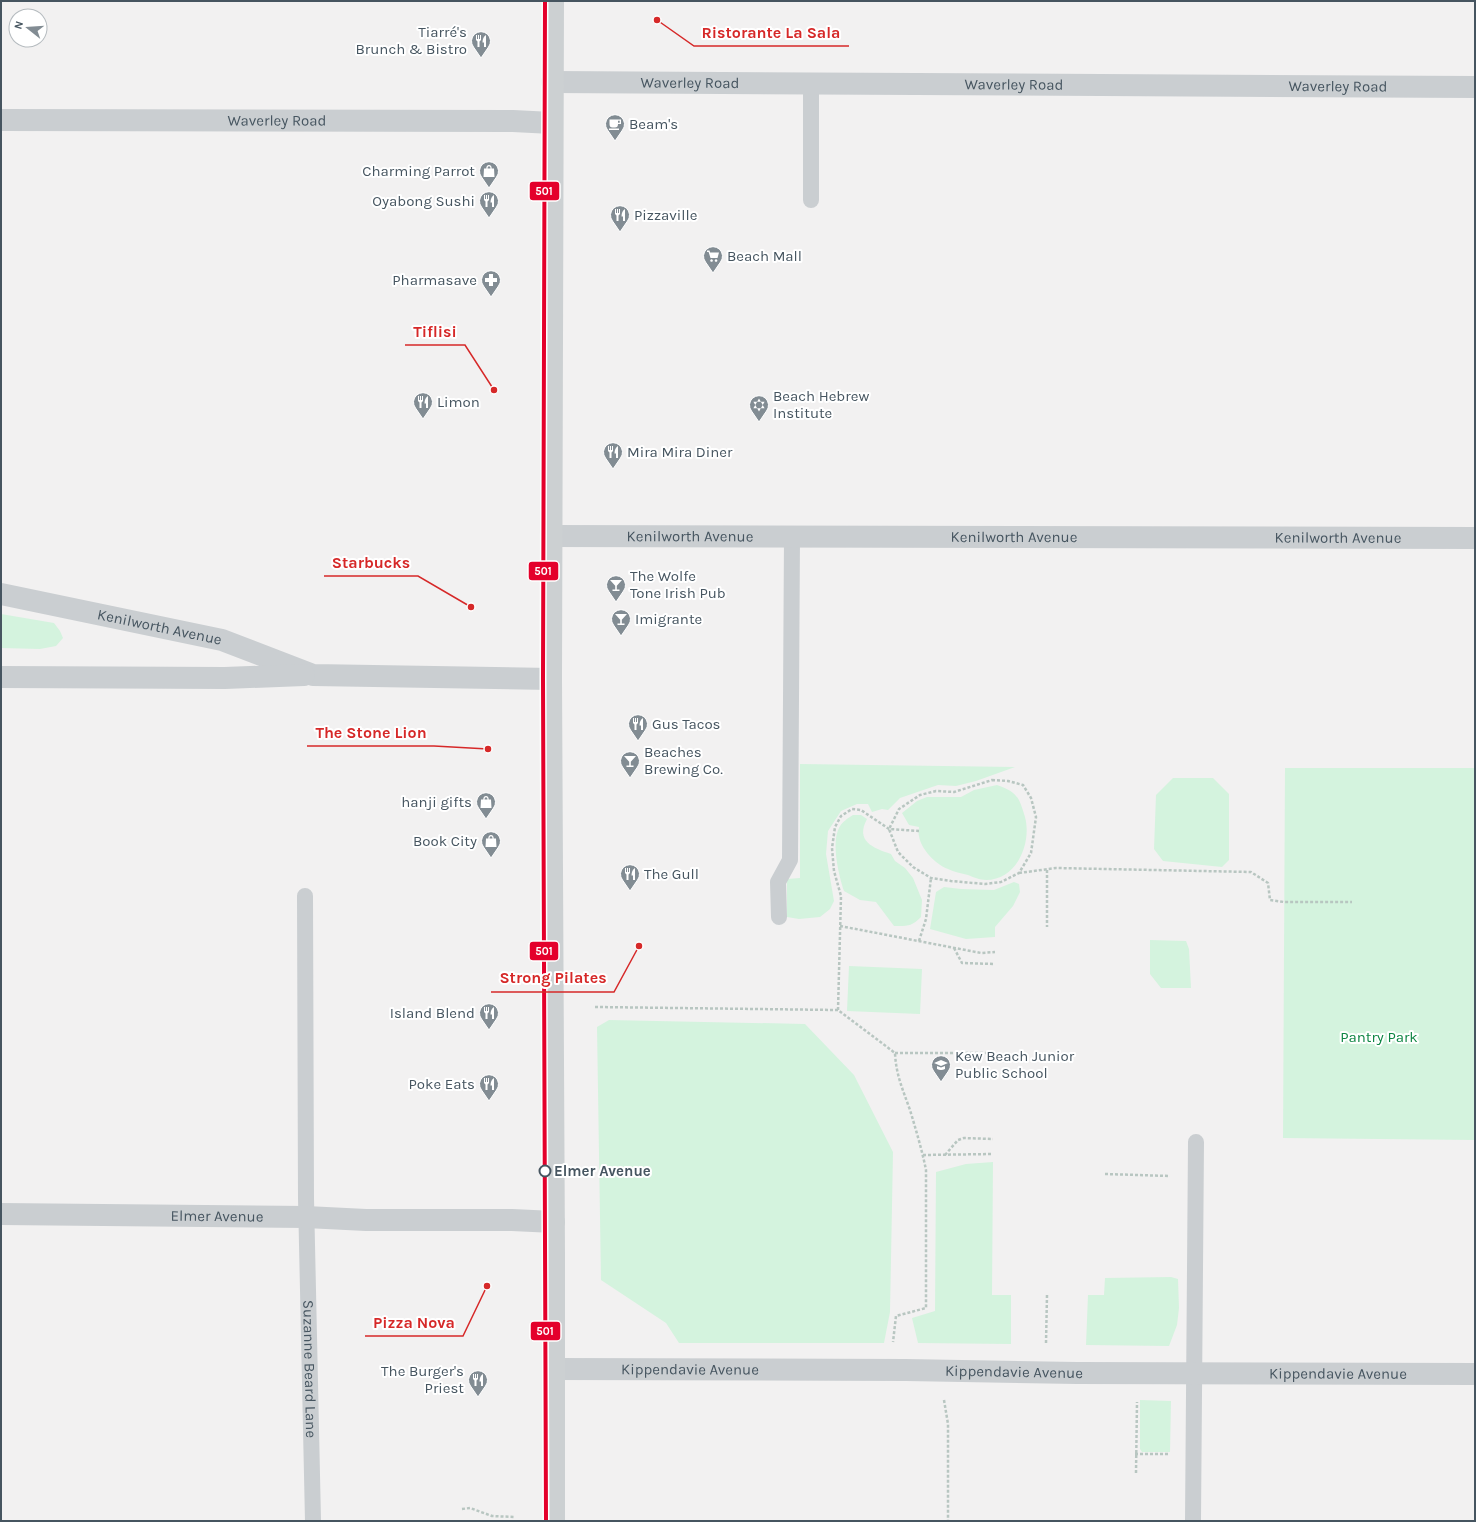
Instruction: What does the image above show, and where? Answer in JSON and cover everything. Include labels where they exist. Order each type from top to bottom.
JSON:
[{"type":"main road","points":[[553,1],[551,679],[554,1521]]},
{"type":"street","name":"Waverley Road","points":[[552,82],[1475,87]]},
{"type":"street","name":"Waverley Road","points":[[1,120],[513,121],[552,123]]},
{"type":"street","name":"Kenilworth Avenue","points":[[552,536],[1475,538]]},
{"type":"street","name":"Kenilworth Avenue","points":[[1,594],[222,640],[313,675]]},
{"type":"street","name":"Kenilworth Avenue","points":[[1,677],[226,678],[313,675],[551,679]]},
{"type":"street","name":"Elmer Avenue","points":[[1,1214],[306,1217],[366,1220],[512,1220],[554,1222]]},
{"type":"street","name":"Kippendavie Avenue","points":[[554,1369],[1475,1374]]},
{"type":"lane","points":[[811,83],[811,200]]},
{"type":"lane","points":[[779,917],[778,882],[790,860],[792,537]]},
{"type":"lane","name":"Suzanne Beard Lane","points":[[305,896],[306,1217],[313,1521]]},
{"type":"lane","points":[[1193,1521],[1196,1142]]},
{"type":"path","points":[[1018,873],[1031,852],[1036,817],[1031,798],[1023,785],[1008,781],[992,780],[954,792],[936,791],[920,795],[899,809],[889,829],[898,852],[913,867],[931,878],[950,881],[985,884],[1001,882],[1018,873],[1056,868],[1251,872],[1268,883],[1270,900],[1284,902],[1352,902]]},
{"type":"path","points":[[838,1010],[841,896],[834,871],[832,848],[834,827],[841,816],[852,809],[861,810],[889,829],[919,831]]},
{"type":"path","points":[[1047,870],[1047,927]]},
{"type":"path","points":[[918,941],[926,919],[931,878]]},
{"type":"path","points":[[840,926],[981,953],[995,952]]},
{"type":"path","points":[[954,948],[962,963],[995,964]]},
{"type":"path","points":[[595,1007],[838,1010],[895,1053],[994,1052]]},
{"type":"path","points":[[893,1348],[896,1316],[926,1308],[926,1170],[923,1155],[896,1070],[895,1053]]},
{"type":"path","points":[[945,1155],[958,1140],[964,1138],[994,1139]]},
{"type":"path","points":[[923,1155],[994,1154]]},
{"type":"path","points":[[1104,1174],[1143,1175]]},
{"type":"path","points":[[1046,1295],[1046,1350]]},
{"type":"path","points":[[943,1394],[948,1424],[948,1521]]},
{"type":"path","points":[[1136,1473],[1135,1454],[1137,1396]]},
{"type":"path","points":[[1135,1454],[1193,1455]]},
{"type":"path","points":[[462,1509],[470,1508],[492,1516],[514,1517]]},
{"type":"green space","points":[[1,614],[54,623],[63,638],[56,646],[40,649],[1,648]]},
{"type":"green space","points":[[800,764],[1015,767],[976,781],[956,786],[938,785],[900,798],[888,810],[882,809],[872,812],[868,804],[857,804],[841,811],[828,831],[826,854],[834,901],[830,909],[820,917],[799,919],[787,917],[787,879],[800,878]]},
{"type":"green space","name":"Pantry Park","points":[[1285,768],[1475,768],[1475,1140],[1283,1138]]},
{"type":"green space","points":[[1173,778],[1213,778],[1229,794],[1229,860],[1222,867],[1163,861],[1154,849],[1156,795]]},
{"type":"green space","points":[[997,785],[1009,790],[1019,800],[1027,827],[1024,848],[1020,858],[1014,867],[1006,874],[997,878],[986,880],[979,879],[950,870],[938,864],[929,856],[920,841],[919,827],[909,825],[902,813],[917,801],[927,797],[961,797],[974,790]]},
{"type":"green space","points":[[853,815],[861,815],[867,819],[863,833],[868,842],[872,846],[891,854],[895,861],[905,868],[913,878],[922,900],[921,917],[918,920],[906,926],[894,926],[876,902],[860,900],[844,891],[838,868],[836,842],[840,826],[845,820]]},
{"type":"green space","points":[[1014,882],[1019,884],[1020,892],[1013,906],[995,927],[995,937],[966,939],[930,929],[936,892],[944,887],[994,890]]},
{"type":"green space","points":[[1150,940],[1186,941],[1189,949],[1191,988],[1161,988],[1150,974]]},
{"type":"green space","points":[[849,966],[922,969],[920,1014],[847,1011]]},
{"type":"green space","points":[[609,1020],[805,1024],[854,1075],[893,1152],[890,1312],[884,1343],[679,1343],[666,1323],[601,1280],[597,1027]]},
{"type":"green space","points":[[993,1162],[992,1295],[1011,1295],[1011,1344],[918,1343],[912,1318],[935,1311],[936,1172],[966,1164]]},
{"type":"green space","points":[[1171,1277],[1178,1279],[1179,1308],[1177,1325],[1169,1346],[1086,1345],[1088,1295],[1104,1295],[1105,1278]]},
{"type":"green space","points":[[1140,1400],[1171,1401],[1170,1452],[1142,1452],[1140,1449]]},
{"type":"transit line","name":"501","points":[[545,1],[543,679],[546,1521]]},
{"type":"place","name":"Ristorante La Sala","points":[[657,20]]},
{"type":"place","name":"Tiarré's Brunch & Bistro","points":[[481,58]]},
{"type":"place","name":"Beam's","points":[[615,141]]},
{"type":"place","name":"Charming Parrot","points":[[489,188]]},
{"type":"place","name":"Oyabong Sushi","points":[[489,218]]},
{"type":"place","name":"Pizzaville","points":[[620,232]]},
{"type":"place","name":"Beach Mall","points":[[713,273]]},
{"type":"place","name":"Pharmasave","points":[[491,297]]},
{"type":"place","name":"Tiflisi","points":[[494,390]]},
{"type":"place","name":"Limon","points":[[423,419]]},
{"type":"place","name":"Beach Hebrew Institute","points":[[759,422]]},
{"type":"place","name":"Mira Mira Diner","points":[[613,469]]},
{"type":"place","name":"The Wolfe Tone Irish Pub","points":[[616,602]]},
{"type":"place","name":"Starbucks","points":[[471,607]]},
{"type":"place","name":"Imigrante","points":[[621,636]]},
{"type":"place","name":"Gus Tacos","points":[[638,741]]},
{"type":"place","name":"The Stone Lion","points":[[488,749]]},
{"type":"place","name":"Beaches Brewing Co.","points":[[630,778]]},
{"type":"place","name":"hanji gifts","points":[[486,819]]},
{"type":"place","name":"Book City","points":[[491,858]]},
{"type":"place","name":"The Gull","points":[[630,891]]},
{"type":"place","name":"Strong Pilates","points":[[639,946]]},
{"type":"place","name":"Island Blend","points":[[489,1030]]},
{"type":"place","name":"Kew Beach Junior Public School","points":[[941,1082]]},
{"type":"place","name":"Poke Eats","points":[[489,1101]]},
{"type":"place","name":"Elmer Avenue","points":[[545,1171]]},
{"type":"place","name":"Pizza Nova","points":[[487,1286]]},
{"type":"place","name":"The Burger's Priest","points":[[478,1397]]}]
